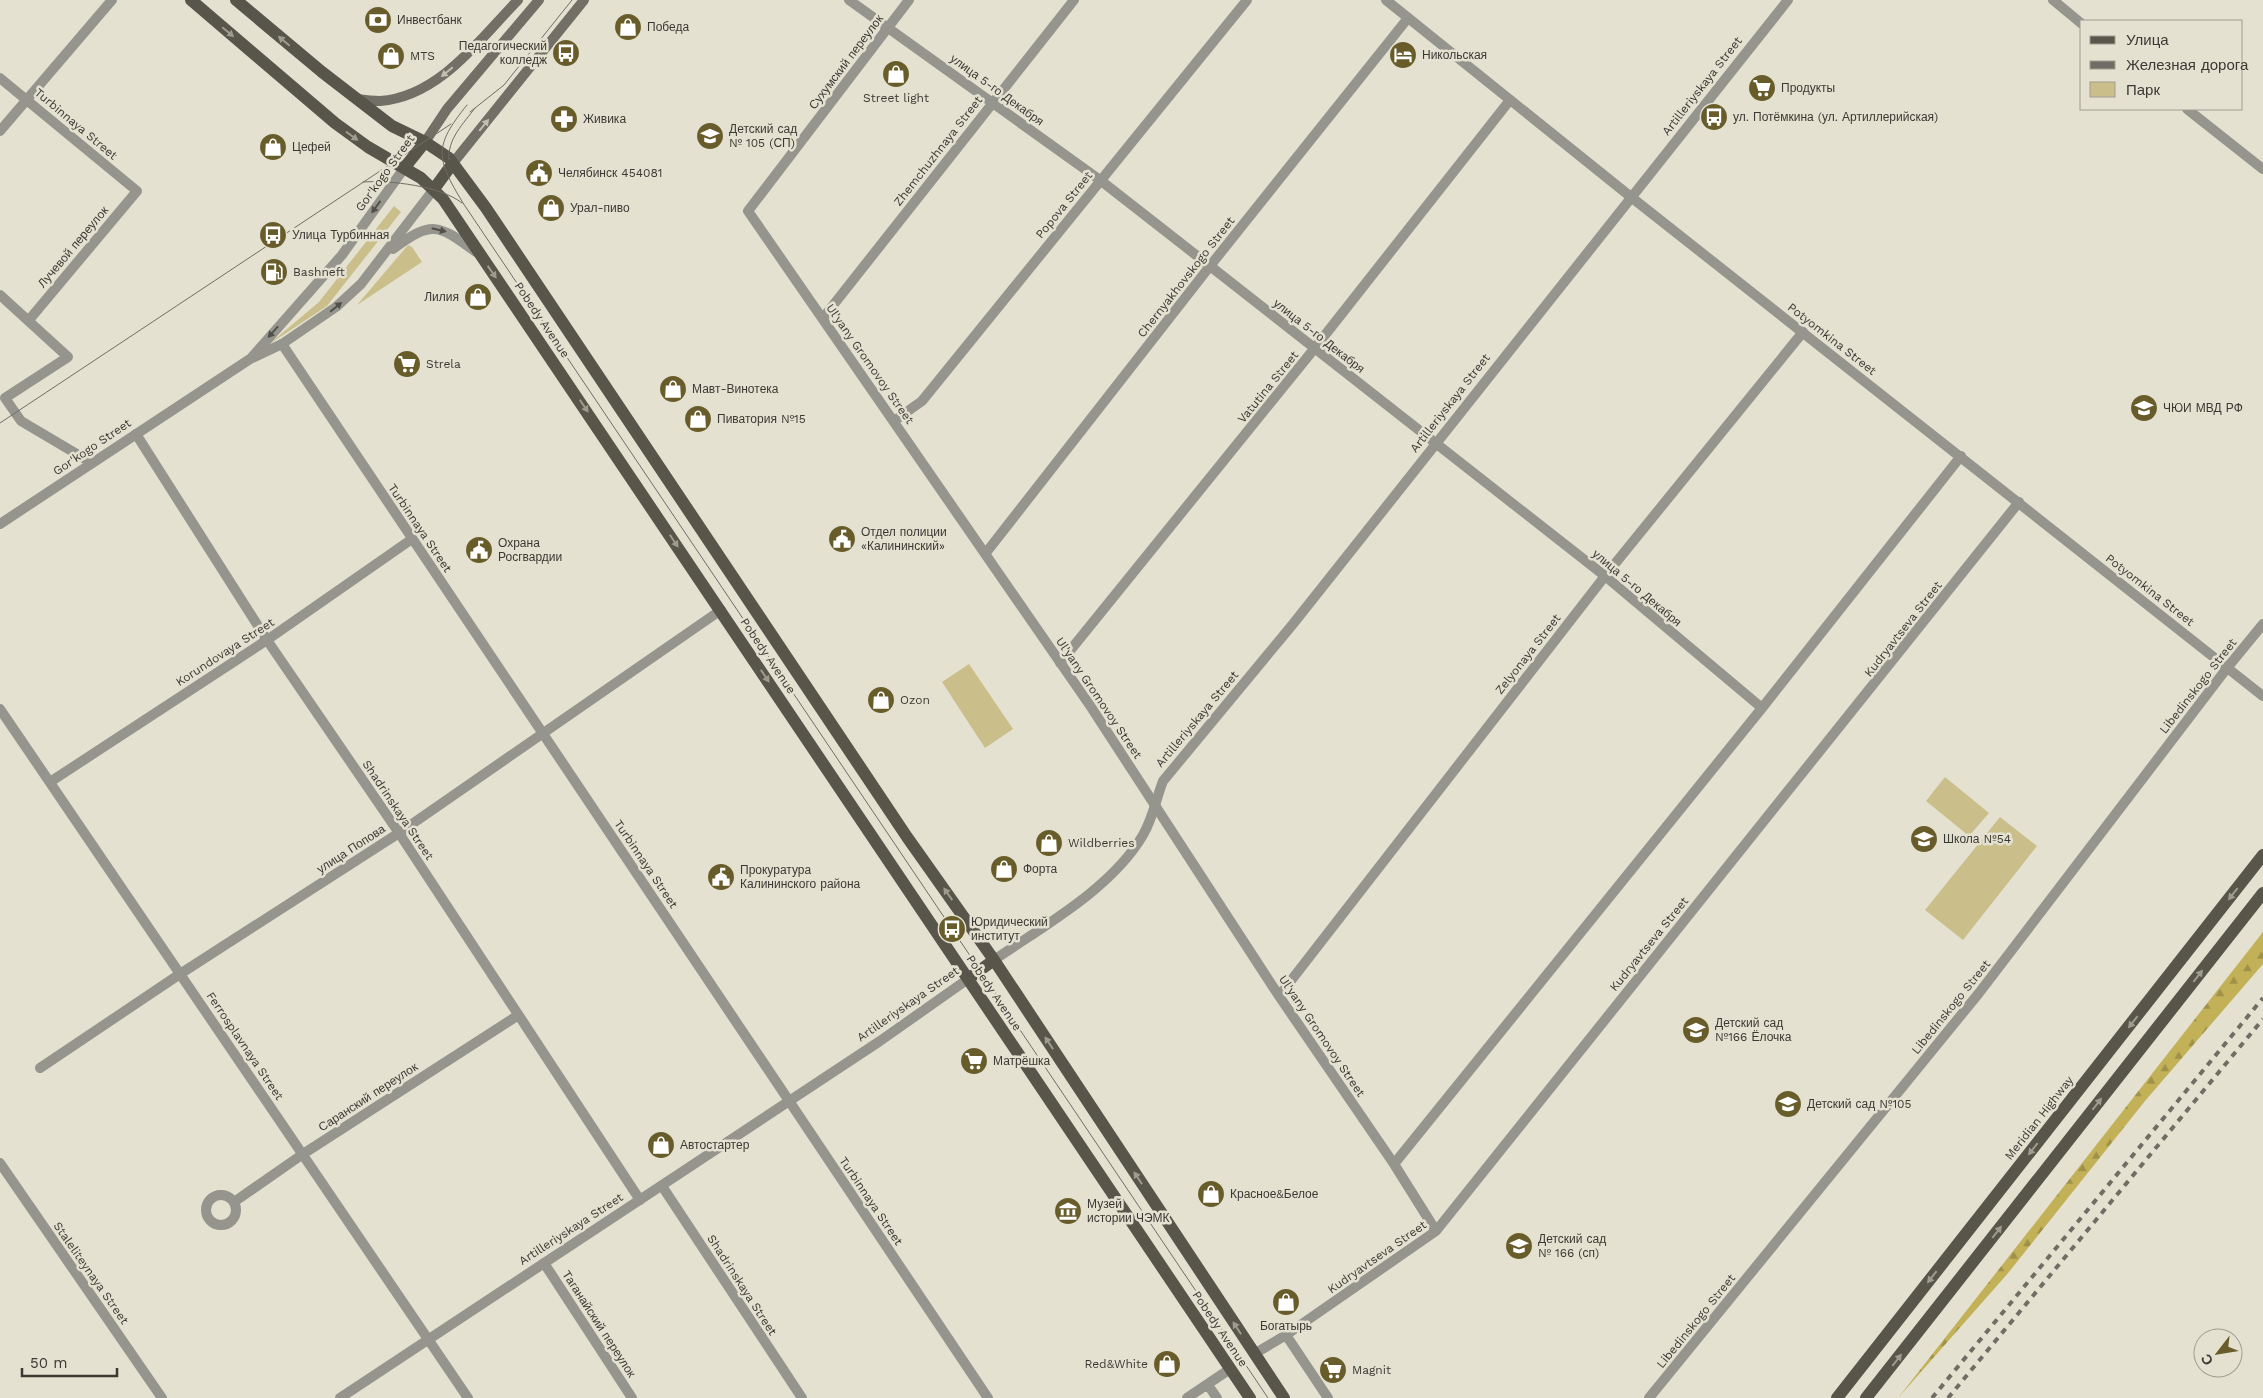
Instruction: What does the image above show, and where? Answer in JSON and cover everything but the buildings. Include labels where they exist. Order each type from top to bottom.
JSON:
[{"type":"main road","name":"Pobedy Avenue","points":[[191,0],[335,123],[368,147],[405,167],[434,189],[482,256],[721,610],[1250,1398]]},
{"type":"main road","name":"Pobedy Avenue","points":[[236,0],[356,99],[392,126],[425,142],[454,163],[907,837],[994,960],[1284,1398]]},
{"type":"main road","points":[[356,99],[390,99],[431,83],[449,71],[518,0]]},
{"type":"main road","name":"Gor'kogo Street","points":[[405,167],[425,142],[447,109],[539,0]]},
{"type":"main road","name":"Gor'kogo Street","points":[[434,189],[584,0]]},
{"type":"main road","name":"Meridian Highway","points":[[1837,1398],[2263,855]]},
{"type":"main road","points":[[1866,1398],[2263,893]]},
{"type":"main road","name":"Artilleriyskaya Street","points":[[968,978],[994,960]]},
{"type":"street","points":[[0,131],[112,0]]},
{"type":"street","name":"улица 5-го Декабря","points":[[849,0],[1100,180],[1605,576],[1762,708]]},
{"type":"street","name":"Сухумский переулок","points":[[748,211],[909,0]]},
{"type":"street","name":"Zhemchuzhnaya Street","points":[[823,318],[1074,0]]},
{"type":"street","name":"Popova Street","points":[[894,421],[922,401],[1248,0]]},
{"type":"street","name":"Potyomkina Street","points":[[1386,0],[1631,198],[2263,696]]},
{"type":"street","name":"Artilleriyskaya Street","points":[[994,960],[1112,876],[1125,861],[1144,834],[1156,807],[1163,781],[1293,624],[1788,0]]},
{"type":"street","points":[[2053,0],[2080,22]]},
{"type":"street","name":"Chernyakhovskogo Street","points":[[985,554],[1210,266],[1408,18]]},
{"type":"street","name":"Turbinnaya Street","points":[[0,78],[137,191]]},
{"type":"street","name":"Vatutina Street","points":[[1060,663],[1314,349],[1510,100]]},
{"type":"street","points":[[2187,110],[2263,169]]},
{"type":"street","name":"Gor'kogo Street","points":[[250,359],[342,255],[405,167]]},
{"type":"street","name":"Gor'kogo Street","points":[[0,524],[250,359],[282,344],[336,307],[361,284],[434,189]]},
{"type":"street","name":"Лучевой переулок","points":[[29,320],[137,191]]},
{"type":"street","name":"Ul'yany Gromovoy Street","points":[[748,211],[1060,663],[1279,996],[1394,1164],[1436,1231]]},
{"type":"street","name":"Gor'kogo Street","points":[[382,257],[415,233],[433,228],[450,233],[482,256]]},
{"type":"street","points":[[0,295],[68,357],[5,398],[22,421],[92,463]]},
{"type":"street","name":"Zelyonaya Street","points":[[1279,996],[1605,576],[1803,332]]},
{"type":"street","name":"Turbinnaya Street","points":[[282,344],[988,1398]]},
{"type":"street","name":"Shadrinskaya Street","points":[[136,434],[268,640],[399,833],[517,1016],[640,1200]]},
{"type":"street","points":[[1394,1164],[1762,708],[1960,456]]},
{"type":"street","name":"Kudryavtseva Street","points":[[1254,1354],[1286,1335],[1436,1231],[2019,502]]},
{"type":"street","name":"Korundovaya Street","points":[[50,782],[268,640],[412,538]]},
{"type":"street","name":"улица Попова","points":[[40,1068],[180,974],[399,833],[721,610]]},
{"type":"street","name":"Libedinskogo Street","points":[[1649,1398],[1979,993],[2263,624]]},
{"type":"street","name":"Ferrosplavnaya Street","points":[[0,709],[468,1398]]},
{"type":"street","name":"Artilleriyskaya Street","points":[[340,1398],[880,1042],[968,978]]},
{"type":"street","name":"Саранский переулок","points":[[234,1202],[303,1154],[517,1016]]},
{"type":"street","name":"Staleliteynaya Street","points":[[0,1163],[162,1398]]},
{"type":"street","name":"Shadrinskaya Street","points":[[662,1186],[802,1398]]},
{"type":"street","name":"Таганайский переулок","points":[[544,1263],[632,1398]]},
{"type":"street","points":[[1286,1335],[1328,1398]]},
{"type":"street","points":[[1187,1398],[1230,1369]]},
{"type":"street","points":[[1208,1385],[1217,1398]]},
{"type":"green space","points":[[394,206],[401,212],[327,306],[268,345],[319,302]]},
{"type":"green space","points":[[408,245],[412,247],[422,262],[357,305]]},
{"type":"green space","points":[[969,664],[1013,729],[985,748],[942,682]]},
{"type":"green space","points":[[1945,777],[1989,813],[1969,836],[1926,801]]},
{"type":"green space","points":[[2000,817],[2037,846],[1963,940],[1925,910]]},
{"type":"green space","points":[[2263,932],[2263,964],[2145,1101],[2009,1272],[1898,1398]]},
{"type":"tram line","points":[[470,112],[504,85],[572,0]]},
{"type":"tram line","points":[[467,105],[448,132],[442,153],[447,175],[463,203],[1268,1398]]},
{"type":"tram line","points":[[449,160],[453,138],[475,108]]},
{"type":"tram line","points":[[0,423],[451,124]]},
{"type":"tram line","points":[[363,182],[415,185],[441,192],[462,203]]},
{"type":"railway","points":[[1932,1398],[2263,998]]},
{"type":"railway","points":[[1948,1398],[2263,1019]]},
{"type":"place","name":"Инвестбанк","points":[[378,20]]},
{"type":"place","name":"Победа","points":[[628,27]]},
{"type":"place","name":"Педагогический колледж","points":[[566,53]]},
{"type":"place","name":"Никольская","points":[[1403,55]]},
{"type":"place","name":"MTS","points":[[391,56]]},
{"type":"place","name":"Street light","points":[[896,74]]},
{"type":"place","name":"Продукты","points":[[1762,88]]},
{"type":"place","name":"ул. Потёмкина (ул. Артиллерийская)","points":[[1714,117]]},
{"type":"place","name":"Живика","points":[[564,119]]},
{"type":"place","name":"Детский сад № 105 (СП)","points":[[710,136]]},
{"type":"place","name":"Цефей","points":[[273,147]]},
{"type":"place","name":"Челябинск 454081","points":[[539,173]]},
{"type":"place","name":"Урал-пиво","points":[[551,208]]},
{"type":"place","name":"Улица Турбинная","points":[[273,235]]},
{"type":"place","name":"Bashneft","points":[[274,272]]},
{"type":"place","name":"Лилия","points":[[478,297]]},
{"type":"place","name":"Strela","points":[[407,364]]},
{"type":"place","name":"Мавт-Винотека","points":[[673,389]]},
{"type":"place","name":"ЧЮИ МВД РФ","points":[[2144,408]]},
{"type":"place","name":"Пиватория №15","points":[[698,419]]},
{"type":"place","name":"Отдел полиции «Калининский»","points":[[842,539]]},
{"type":"place","name":"Охрана Росгвардии","points":[[479,550]]},
{"type":"place","name":"Ozon","points":[[881,700]]},
{"type":"place","name":"Школа №54","points":[[1924,839]]},
{"type":"place","name":"Wildberries","points":[[1049,843]]},
{"type":"place","name":"Форта","points":[[1004,869]]},
{"type":"place","name":"Прокуратура Калининского района","points":[[721,877]]},
{"type":"place","name":"Юридический институт","points":[[952,929]]},
{"type":"place","name":"Детский сад №166 Ёлочка","points":[[1696,1030]]},
{"type":"place","name":"Матрёшка","points":[[974,1061]]},
{"type":"place","name":"Детский сад №105","points":[[1788,1104]]},
{"type":"place","name":"Автостартер","points":[[661,1145]]},
{"type":"place","name":"Красное&Белое","points":[[1211,1194]]},
{"type":"place","name":"Музей истории ЧЭМК","points":[[1068,1211]]},
{"type":"place","name":"Детский сад № 166 (сп)","points":[[1519,1246]]},
{"type":"place","name":"Богатырь","points":[[1286,1302]]},
{"type":"place","name":"Red&White","points":[[1167,1364]]},
{"type":"place","name":"Magnit","points":[[1333,1370]]}]
